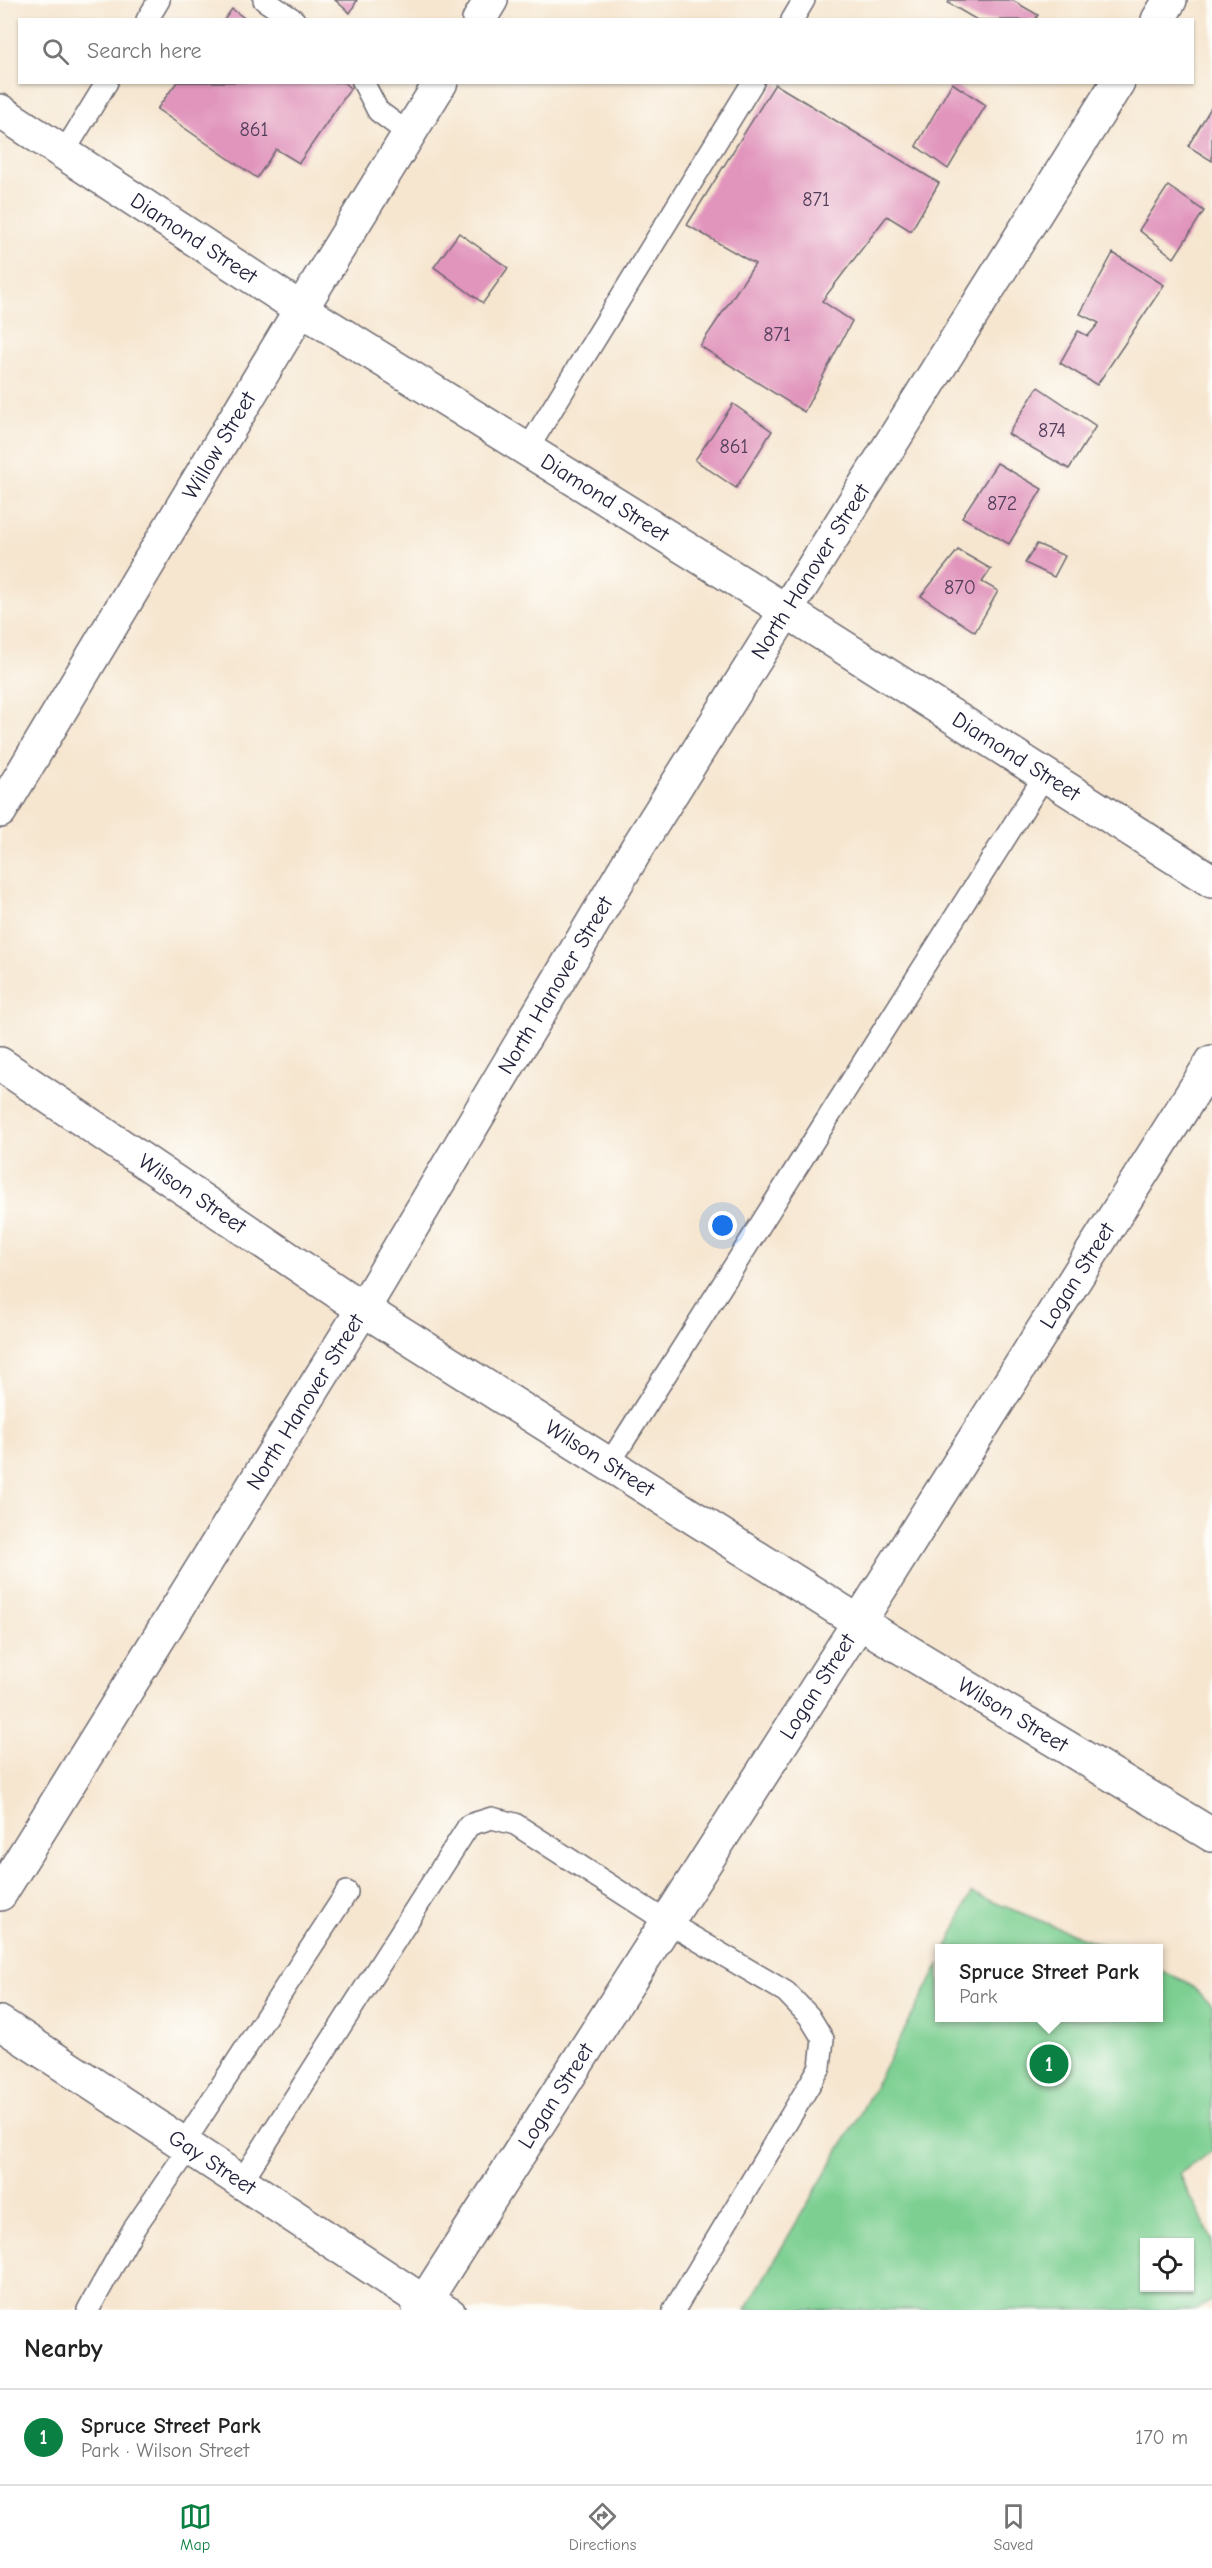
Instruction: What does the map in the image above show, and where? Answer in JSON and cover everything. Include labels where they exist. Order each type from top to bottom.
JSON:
[{"type":"street","points":[[480,18],[491,0]]},
{"type":"street","points":[[1159,18],[1170,0]]},
{"type":"street","name":"Willow Street","points":[[0,811],[301,309],[440,84]]},
{"type":"street","name":"North Hanover Street","points":[[0,1894],[363,1309],[639,845],[1117,84]]},
{"type":"street","name":"Diamond Street","points":[[0,111],[301,309],[785,610],[1212,881]]},
{"type":"street","name":"Logan Street","points":[[431,2304],[667,1922],[1212,1062]]},
{"type":"street","name":"Wilson Street","points":[[0,1064],[363,1309],[859,1622],[1212,1835]]},
{"type":"street","name":"Gay Street","points":[[0,2023],[431,2304]]},
{"type":"lane","points":[[148,18],[159,0]]},
{"type":"lane","points":[[264,0],[291,18]]},
{"type":"lane","points":[[793,18],[804,0]]},
{"type":"lane","points":[[63,152],[106,84]]},
{"type":"lane","points":[[364,84],[378,111],[409,134]]},
{"type":"lane","points":[[527,450],[752,84]]},
{"type":"lane","points":[[609,1464],[1045,775]]},
{"type":"lane","points":[[241,2182],[469,1825],[492,1818],[516,1824],[667,1922],[786,1992],[809,2016],[823,2039],[820,2067],[674,2310]]},
{"type":"lane","points":[[88,2310],[133,2230],[347,1892]]},
{"type":"green space","points":[[971,1893],[1099,1944],[949,1944]]},
{"type":"green space","points":[[1163,1972],[1187,1982],[1212,2005],[1212,2151],[1179,2174],[1212,2239],[1212,2300],[1197,2310],[745,2310],[855,2123],[935,1973],[935,2022],[1163,2022]]},
{"type":"building","points":[[335,0],[357,0],[350,13]]},
{"type":"building","points":[[950,0],[1012,0],[1038,15],[1036,18],[974,18],[948,3]]},
{"type":"building","points":[[232,9],[244,18],[225,18]]},
{"type":"building","points":[[176,84],[346,84],[351,88],[299,163],[276,149],[257,178],[157,109]]},
{"type":"building","points":[[775,84],[939,183],[911,231],[887,216],[822,301],[852,321],[804,412],[700,346],[755,264],[687,225]]},
{"type":"building","points":[[951,84],[986,105],[948,169],[916,146]]},
{"type":"building","points":[[1212,106],[1212,161],[1188,146]]},
{"type":"building","points":[[1168,186],[1204,211],[1174,258],[1139,230]]},
{"type":"building","points":[[459,233],[508,268],[483,303],[434,267]]},
{"type":"building","points":[[1113,253],[1164,285],[1097,385],[1060,363],[1078,331],[1088,336],[1099,323],[1080,314]]},
{"type":"building","points":[[1038,387],[1096,426],[1069,469],[1008,434]]},
{"type":"building","points":[[733,404],[772,431],[736,488],[695,460]]},
{"type":"building","points":[[997,463],[1042,489],[1009,544],[962,517]]},
{"type":"building","points":[[1037,544],[1065,556],[1054,577],[1025,563]]},
{"type":"building","points":[[958,550],[991,569],[982,582],[998,591],[975,632],[921,596]]},
{"type":"place","name":"Spruce Street Park","points":[[1049,2064]]}]
